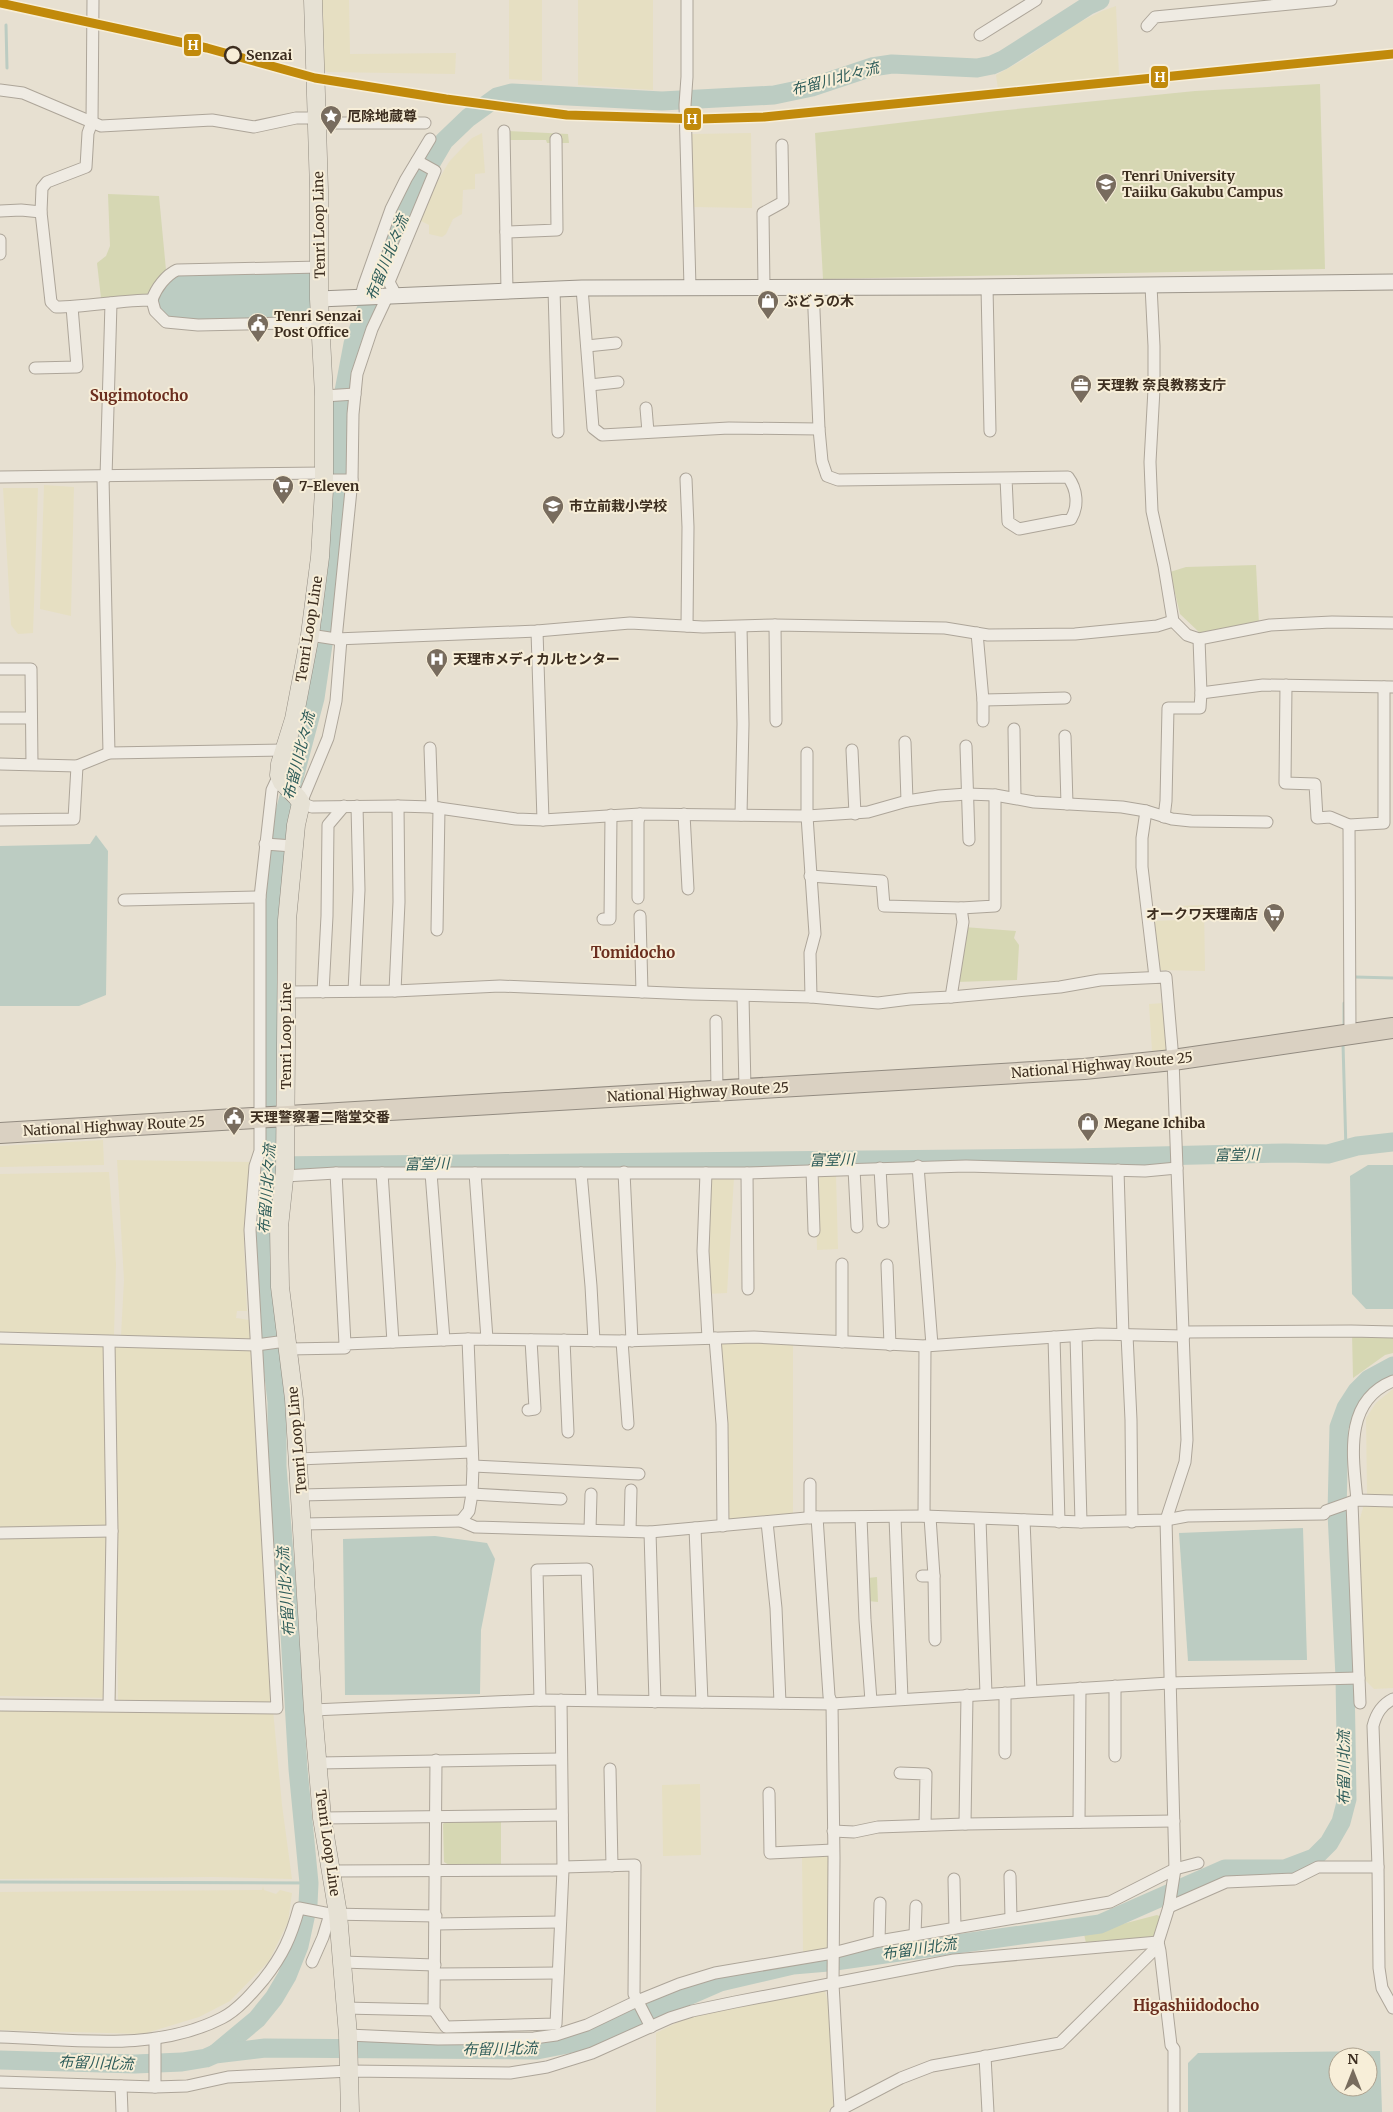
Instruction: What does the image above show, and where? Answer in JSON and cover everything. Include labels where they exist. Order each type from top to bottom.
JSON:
[{"type":"highway","name":"National Highway Route 25","points":[[0,1133],[1084,1069],[1173,1060],[1393,1028]]},
{"type":"main road","name":"Tenri Loop Line","points":[[280,778],[285,750],[294,719],[310,635],[320,557],[324,477],[324,396],[319,299],[320,267],[314,0]]},
{"type":"main road","points":[[280,778],[299,800]]},
{"type":"main road","name":"Tenri Loop Line","points":[[299,800],[287,920],[286,992],[272,1116],[285,1169],[279,1228],[280,1287],[285,1344],[294,1399],[313,1710],[322,1818],[331,1871],[331,1914],[342,1962],[350,2069],[350,2112]]},
{"type":"street","points":[[93,0],[92,122],[88,132],[86,167],[47,182],[42,188],[41,212],[51,302],[56,307],[72,307],[152,300]]},
{"type":"street","points":[[687,0],[686,100],[690,287]]},
{"type":"street","points":[[980,35],[1036,0]]},
{"type":"street","points":[[1147,26],[1155,16],[1331,0]]},
{"type":"street","points":[[0,90],[22,93],[102,126],[212,120],[254,127],[296,118],[317,121],[425,123]]},
{"type":"street","points":[[504,131],[507,291]]},
{"type":"street","points":[[362,296],[364,285],[391,210],[430,139]]},
{"type":"street","points":[[506,232],[557,230],[556,139]]},
{"type":"street","points":[[764,287],[763,213],[783,202],[782,146]]},
{"type":"street","points":[[417,161],[435,171],[389,282],[390,295],[372,329],[357,374],[352,480],[336,701],[328,738],[299,800],[312,807],[398,806],[436,808],[516,819],[543,820],[640,814],[807,816],[854,814],[907,801],[968,794],[996,795],[1034,802],[1146,811],[1164,817],[1191,821],[1267,822]]},
{"type":"street","points":[[0,211],[21,210],[41,212]]},
{"type":"street","points":[[0,240],[0,254]]},
{"type":"street","points":[[320,267],[176,270],[169,274],[154,294],[152,300],[155,311],[166,322],[198,325],[262,324],[307,322],[321,319]]},
{"type":"street","points":[[319,299],[582,288],[1151,286],[1393,282]]},
{"type":"street","points":[[1151,286],[1154,346],[1150,462],[1152,511],[1164,566],[1173,622],[1187,635],[1199,639],[1270,625],[1332,622],[1393,623]]},
{"type":"street","points":[[813,287],[819,429],[822,461],[827,476],[838,480],[1068,477],[1075,486],[1076,511],[1072,520],[1019,529],[1008,522],[1006,478]]},
{"type":"street","points":[[987,287],[990,431]]},
{"type":"street","points":[[582,288],[593,428],[602,435],[728,428],[819,429]]},
{"type":"street","points":[[554,289],[558,432]]},
{"type":"street","points":[[109,753],[105,477],[111,303]]},
{"type":"street","points":[[35,368],[77,367],[72,307]]},
{"type":"street","points":[[587,346],[616,343]]},
{"type":"street","points":[[590,384],[618,382]]},
{"type":"street","points":[[324,396],[355,394]]},
{"type":"street","points":[[646,408],[648,432]]},
{"type":"street","points":[[0,477],[324,477],[352,480]]},
{"type":"street","points":[[686,479],[688,527],[687,626]]},
{"type":"street","points":[[310,635],[339,639],[537,631],[630,623],[741,627],[775,625],[945,628],[988,635],[1075,634],[1156,626],[1173,622]]},
{"type":"street","points":[[775,625],[776,721]]},
{"type":"street","points":[[741,627],[743,724],[741,815]]},
{"type":"street","points":[[537,631],[543,820]]},
{"type":"street","points":[[977,633],[983,722]]},
{"type":"street","points":[[1164,817],[1168,708],[1200,708],[1199,639]]},
{"type":"street","points":[[0,669],[31,669],[32,764]]},
{"type":"street","points":[[1201,694],[1263,685],[1286,685],[1388,687],[1388,804],[1384,823],[1349,825],[1330,817],[1317,818],[1316,784],[1285,783],[1286,685]]},
{"type":"street","points":[[983,700],[1065,698]]},
{"type":"street","points":[[0,718],[31,718]]},
{"type":"street","points":[[1014,729],[1014,798]]},
{"type":"street","points":[[1065,736],[1067,804]]},
{"type":"street","points":[[905,742],[907,801]]},
{"type":"street","points":[[966,746],[969,840]]},
{"type":"street","points":[[430,748],[436,808],[437,930]]},
{"type":"street","points":[[0,764],[77,766],[109,753],[173,754],[285,750]]},
{"type":"street","points":[[852,750],[854,814]]},
{"type":"street","points":[[807,753],[807,816],[815,934],[810,954],[811,997]]},
{"type":"street","points":[[0,820],[74,819],[77,766]]},
{"type":"street","points":[[0,1705],[277,1708],[258,1345],[250,1230],[255,1166],[272,1116],[260,897],[272,790],[280,778]]},
{"type":"street","points":[[810,876],[882,881],[884,906],[962,908],[995,906],[996,795]]},
{"type":"street","points":[[323,992],[327,916],[328,825],[344,806]]},
{"type":"street","points":[[354,991],[359,890],[357,806]]},
{"type":"street","points":[[395,991],[399,902],[398,806]]},
{"type":"street","points":[[1146,811],[1142,838],[1142,867],[1155,977]]},
{"type":"street","points":[[638,898],[638,822],[640,814]]},
{"type":"street","points":[[684,814],[688,889]]},
{"type":"street","points":[[603,919],[610,919],[611,815]]},
{"type":"street","points":[[1349,825],[1350,1035]]},
{"type":"street","points":[[265,844],[293,846]]},
{"type":"street","points":[[124,900],[260,897]]},
{"type":"street","points":[[952,997],[963,922],[962,908]]},
{"type":"street","points":[[640,916],[642,992]]},
{"type":"street","points":[[286,992],[395,991],[500,986],[811,997],[878,1003],[910,998],[952,997],[1060,987],[1100,980],[1166,977],[1173,1060],[1187,1440],[1185,1462],[1166,1520],[1168,1682],[1174,1821],[1173,1874],[1169,1905],[1158,1942],[1152,1952],[1060,2043],[932,2066],[901,2078],[854,2108],[838,2111],[832,1984],[832,1704],[829,1696],[810,1484]]},
{"type":"street","points":[[743,996],[745,1089]]},
{"type":"street","points":[[716,1021],[717,1090]]},
{"type":"street","points":[[285,1169],[336,1173],[747,1173],[918,1166],[1145,1171],[1177,1161]]},
{"type":"street","points":[[918,1166],[929,1345],[927,1517],[934,1576],[935,1635],[923,1632]]},
{"type":"street","points":[[880,1168],[883,1222]]},
{"type":"street","points":[[854,1169],[857,1227]]},
{"type":"street","points":[[812,1170],[814,1231]]},
{"type":"street","points":[[1118,1170],[1125,1335],[1131,1420],[1132,1522]]},
{"type":"street","points":[[624,1172],[628,1424]]},
{"type":"street","points":[[0,1338],[109,1342],[285,1344],[345,1348],[336,1173]]},
{"type":"street","points":[[382,1173],[394,1342]]},
{"type":"street","points":[[431,1173],[444,1340]]},
{"type":"street","points":[[475,1173],[487,1339]]},
{"type":"street","points":[[582,1173],[594,1341]]},
{"type":"street","points":[[706,1173],[703,1260],[722,1424],[723,1526]]},
{"type":"street","points":[[747,1173],[748,1289]]},
{"type":"street","points":[[842,1264],[842,1342]]},
{"type":"street","points":[[887,1265],[890,1345]]},
{"type":"street","points":[[346,1344],[468,1339],[627,1341],[754,1337],[890,1345],[929,1345],[1076,1336],[1351,1330],[1393,1332]]},
{"type":"street","points":[[1076,1336],[1081,1522]]},
{"type":"street","points":[[1054,1337],[1058,1522]]},
{"type":"street","points":[[461,1521],[469,1511],[473,1466],[468,1339]]},
{"type":"street","points":[[528,1410],[535,1409],[531,1340]]},
{"type":"street","points":[[564,1340],[568,1432]]},
{"type":"street","points":[[109,1342],[112,1530],[109,1705]]},
{"type":"street","points":[[1360,1703],[1352,1451],[1356,1420],[1369,1399],[1384,1385],[1393,1381]]},
{"type":"street","points":[[298,1459],[472,1452]]},
{"type":"street","points":[[473,1466],[639,1474]]},
{"type":"street","points":[[630,1531],[631,1490]]},
{"type":"street","points":[[301,1495],[472,1492],[561,1499]]},
{"type":"street","points":[[590,1530],[591,1494]]},
{"type":"street","points":[[303,1524],[461,1521],[475,1527],[650,1532],[814,1518],[861,1517],[1132,1522],[1166,1520],[1187,1516],[1324,1514],[1326,1511],[1353,1502],[1393,1501]]},
{"type":"street","points":[[861,1517],[864,1620],[871,1701]]},
{"type":"street","points":[[895,1517],[902,1699]]},
{"type":"street","points":[[980,1519],[986,1694]]},
{"type":"street","points":[[1024,1520],[1031,1691]]},
{"type":"street","points":[[767,1522],[776,1608],[780,1703]]},
{"type":"street","points":[[695,1528],[702,1702]]},
{"type":"street","points":[[0,1533],[112,1530]]},
{"type":"street","points":[[650,1532],[655,1702]]},
{"type":"street","points":[[540,1700],[537,1570],[588,1569],[592,1700]]},
{"type":"street","points":[[922,1576],[934,1576]]},
{"type":"street","points":[[313,1710],[540,1700],[832,1704],[1168,1682],[1359,1678]]},
{"type":"street","points":[[1115,1686],[1115,1756]]},
{"type":"street","points":[[1079,1822],[1080,1688]]},
{"type":"street","points":[[1005,1693],[1005,1753]]},
{"type":"street","points":[[965,1824],[967,1695]]},
{"type":"street","points":[[1393,1699],[1384,1704],[1376,1715],[1373,1726],[1378,1867],[1379,1968],[1382,1988],[1393,2008]]},
{"type":"street","points":[[436,1760],[434,2010],[446,2027],[556,2024],[563,1868],[560,1759],[561,1700]]},
{"type":"street","points":[[318,1763],[560,1759]]},
{"type":"street","points":[[610,1770],[612,1866]]},
{"type":"street","points":[[900,1773],[926,1774],[925,1825]]},
{"type":"street","points":[[769,1793],[770,1853],[832,1850]]},
{"type":"street","points":[[322,1818],[562,1815]]},
{"type":"street","points":[[833,1831],[854,1832],[878,1827],[925,1825],[1174,1821]]},
{"type":"street","points":[[348,2038],[534,2038],[556,2035],[588,2025],[679,1984],[715,1973],[833,1953],[879,1941],[1110,1902],[1198,1863]]},
{"type":"street","points":[[331,1871],[436,1871],[635,1865],[634,1994],[650,2026]]},
{"type":"street","points":[[1169,1905],[1226,1882],[1294,1879],[1318,1867],[1378,1867]]},
{"type":"street","points":[[1010,1876],[1012,1918]]},
{"type":"street","points":[[954,1879],[955,1928]]},
{"type":"street","points":[[879,1941],[880,1903]]},
{"type":"street","points":[[915,1935],[916,1906]]},
{"type":"street","points":[[0,2037],[156,2041],[198,2028],[224,2017],[254,1992],[276,1964],[292,1934],[299,1908],[331,1914],[436,1920],[560,1922]]},
{"type":"street","points":[[312,1962],[331,1914]]},
{"type":"street","points":[[0,2082],[187,2086],[228,2077],[350,2069],[510,2073],[546,2067],[592,2053],[650,2026],[692,2011],[954,1960],[1158,1942]]},
{"type":"street","points":[[1158,1942],[1171,2045],[1174,2049],[1174,2112]]},
{"type":"street","points":[[342,1962],[435,1969],[558,1972]]},
{"type":"street","points":[[344,2008],[434,2010]]},
{"type":"street","points":[[155,2085],[156,2041]]},
{"type":"street","points":[[985,2056],[988,2112]]},
{"type":"street","points":[[121,2086],[122,2112]]},
{"type":"shaded area","points":[[321,0],[349,0],[350,54],[456,53],[455,74],[327,72],[322,68]]},
{"type":"shaded area","points":[[509,0],[542,0],[542,81],[509,79]]},
{"type":"shaded area","points":[[578,0],[653,0],[653,90],[578,85]]},
{"type":"shaded area","points":[[1116,6],[1119,76],[998,89],[996,75],[1023,60],[1076,24]]},
{"type":"shaded area","points":[[482,133],[485,173],[475,174],[475,189],[463,190],[462,214],[453,219],[446,234],[442,237],[429,234],[429,225],[419,220],[436,184],[449,162],[472,138]]},
{"type":"shaded area","points":[[751,133],[752,208],[692,207],[692,134]]},
{"type":"shaded area","points":[[308,271],[311,275],[310,315],[292,320],[200,321],[168,317],[158,309],[157,298],[170,279],[176,275]]},
{"type":"shaded area","points":[[44,485],[74,487],[71,616],[40,609]]},
{"type":"shaded area","points":[[3,488],[38,488],[33,633],[18,634],[11,625]]},
{"type":"shaded area","points":[[96,835],[108,851],[106,995],[79,1006],[0,1006],[0,846],[90,844]]},
{"type":"shaded area","points":[[1204,905],[1205,971],[1158,970],[1151,921],[1178,920],[1178,906]]},
{"type":"shaded area","points":[[1164,1003],[1168,1050],[1152,1051],[1149,1004]]},
{"type":"shaded area","points":[[103,1140],[104,1165],[0,1167],[0,1146]]},
{"type":"shaded area","points":[[117,1160],[252,1162],[244,1244],[247,1311],[237,1311],[236,1318],[249,1320],[251,1339],[121,1336],[124,1280]]},
{"type":"shaded area","points":[[1368,1165],[1393,1165],[1393,1309],[1366,1309],[1352,1294],[1350,1176]]},
{"type":"shaded area","points":[[109,1172],[116,1264],[114,1335],[0,1332],[0,1174]]},
{"type":"shaded area","points":[[815,1174],[836,1174],[838,1249],[817,1250]]},
{"type":"shaded area","points":[[712,1178],[734,1178],[727,1293],[706,1294],[708,1189]]},
{"type":"shaded area","points":[[774,1341],[793,1345],[793,1515],[725,1520],[720,1344]]},
{"type":"shaded area","points":[[0,1344],[105,1347],[111,1527],[0,1529]]},
{"type":"shaded area","points":[[117,1345],[255,1350],[272,1704],[122,1703],[118,1699],[111,1348]]},
{"type":"shaded area","points":[[1393,1389],[1393,1495],[1367,1495],[1366,1418],[1376,1403]]},
{"type":"shaded area","points":[[1364,1504],[1393,1504],[1393,1688],[1374,1689],[1362,1677],[1357,1529]]},
{"type":"shaded area","points":[[1303,1528],[1307,1660],[1188,1661],[1179,1533]]},
{"type":"shaded area","points":[[0,1535],[114,1536],[116,1698],[0,1696]]},
{"type":"shaded area","points":[[435,1536],[487,1543],[495,1559],[481,1630],[480,1694],[345,1695],[343,1539]]},
{"type":"shaded area","points":[[0,1705],[273,1710],[282,1805],[292,1879],[213,1877],[0,1879]]},
{"type":"shaded area","points":[[700,1784],[701,1855],[663,1856],[662,1785]]},
{"type":"shaded area","points":[[830,1856],[831,1940],[827,1949],[803,1952],[802,1857]]},
{"type":"shaded area","points":[[263,1886],[264,1890],[276,1894],[280,1890],[292,1893],[288,1922],[269,1961],[230,2001],[199,2017],[143,2034],[0,2030],[0,1892],[262,1890]]},
{"type":"shaded area","points":[[825,1991],[828,2002],[835,2106],[827,2112],[656,2112],[656,2033],[690,2016],[811,1992]]},
{"type":"shaded area","points":[[1378,2051],[1380,2051],[1382,2112],[1188,2112],[1188,2063],[1198,2053],[1328,2052],[1328,2097],[1378,2097]]},
{"type":"green space","name":"Tenri University Taiiku Gakubu Campus","points":[[1320,84],[1325,269],[823,279],[815,133],[997,111],[1195,91]]},
{"type":"green space","points":[[506,131],[568,134],[569,143],[547,143],[546,140],[506,140]]},
{"type":"green space","points":[[108,194],[159,196],[166,270],[146,295],[101,298],[97,263],[106,256],[110,246]]},
{"type":"green space","points":[[1256,565],[1259,624],[1200,633],[1180,614],[1170,572],[1186,567]]},
{"type":"green space","points":[[964,927],[1016,931],[1014,938],[1019,945],[1017,980],[956,982]]},
{"type":"green space","points":[[1352,1333],[1393,1334],[1393,1353],[1385,1355],[1353,1378]]},
{"type":"green space","points":[[877,1577],[878,1602],[868,1601],[868,1578]]},
{"type":"green space","points":[[501,1819],[501,1865],[449,1865],[444,1862],[443,1824],[448,1820]]},
{"type":"green space","points":[[1157,1915],[1161,1917],[1153,1938],[1086,1943],[1084,1934]]},
{"type":"waterway","name":"布留川北々流","points":[[215,2054],[257,2019],[274,1998],[287,1976],[299,1946],[308,1904],[309,1883],[298,1769],[289,1617],[277,1466],[277,1402],[263,1280],[263,1221],[270,1166],[274,895],[280,837],[315,698],[326,624],[340,504],[341,407],[353,344],[399,223],[444,141],[468,118],[497,97],[512,93],[662,101],[774,95],[812,87],[872,67],[892,64],[977,68],[992,65],[1003,60],[1089,5],[1100,0]]},
{"type":"waterway","points":[[6,25],[7,68]]},
{"type":"waterway","points":[[1355,977],[1393,978]]},
{"type":"waterway","points":[[1344,1003],[1344,1027]]},
{"type":"waterway","points":[[1343,1044],[1346,1150]]},
{"type":"waterway","name":"富堂川","points":[[270,1166],[1328,1154],[1357,1146],[1393,1142]]},
{"type":"waterway","name":"布留川北流","points":[[0,2060],[135,2064],[182,2062],[206,2058],[215,2054],[265,2048],[537,2050],[578,2042],[603,2033],[720,1982],[793,1965],[828,1962],[1100,1924],[1225,1869],[1285,1869],[1314,1858],[1329,1843],[1341,1822],[1347,1799],[1345,1677],[1337,1513],[1339,1427],[1346,1408],[1357,1391],[1369,1379],[1393,1366]]},
{"type":"waterway","points":[[0,1882],[309,1883]]},
{"type":"transit line","name":"H","points":[[0,3],[207,48],[315,78],[446,99],[567,115],[699,119],[764,117],[1393,54]]},
{"type":"place","name":"Senzai","points":[[233,55]]},
{"type":"place","name":"厄除地蔵尊","points":[[331,135]]},
{"type":"place","name":"Tenri University Taiiku Gakubu Campus","points":[[1106,203]]},
{"type":"place","name":"ぶどうの木","points":[[768,320]]},
{"type":"place","name":"Tenri Senzai Post Office","points":[[258,343]]},
{"type":"place","name":"天理教 奈良教務支庁","points":[[1081,404]]},
{"type":"place","name":"7-Eleven","points":[[283,505]]},
{"type":"place","name":"市立前栽小学校","points":[[553,525]]},
{"type":"place","name":"天理市メディカルセンター","points":[[437,678]]},
{"type":"place","name":"オークワ天理南店","points":[[1274,933]]},
{"type":"place","name":"天理警察署二階堂交番","points":[[234,1136]]},
{"type":"place","name":"Megane Ichiba","points":[[1088,1142]]},
{"type":"district","name":"Sugimotocho","points":[[139,396]]},
{"type":"district","name":"Tomidocho","points":[[633,953]]},
{"type":"district","name":"Higashiidodocho","points":[[1196,2006]]}]
